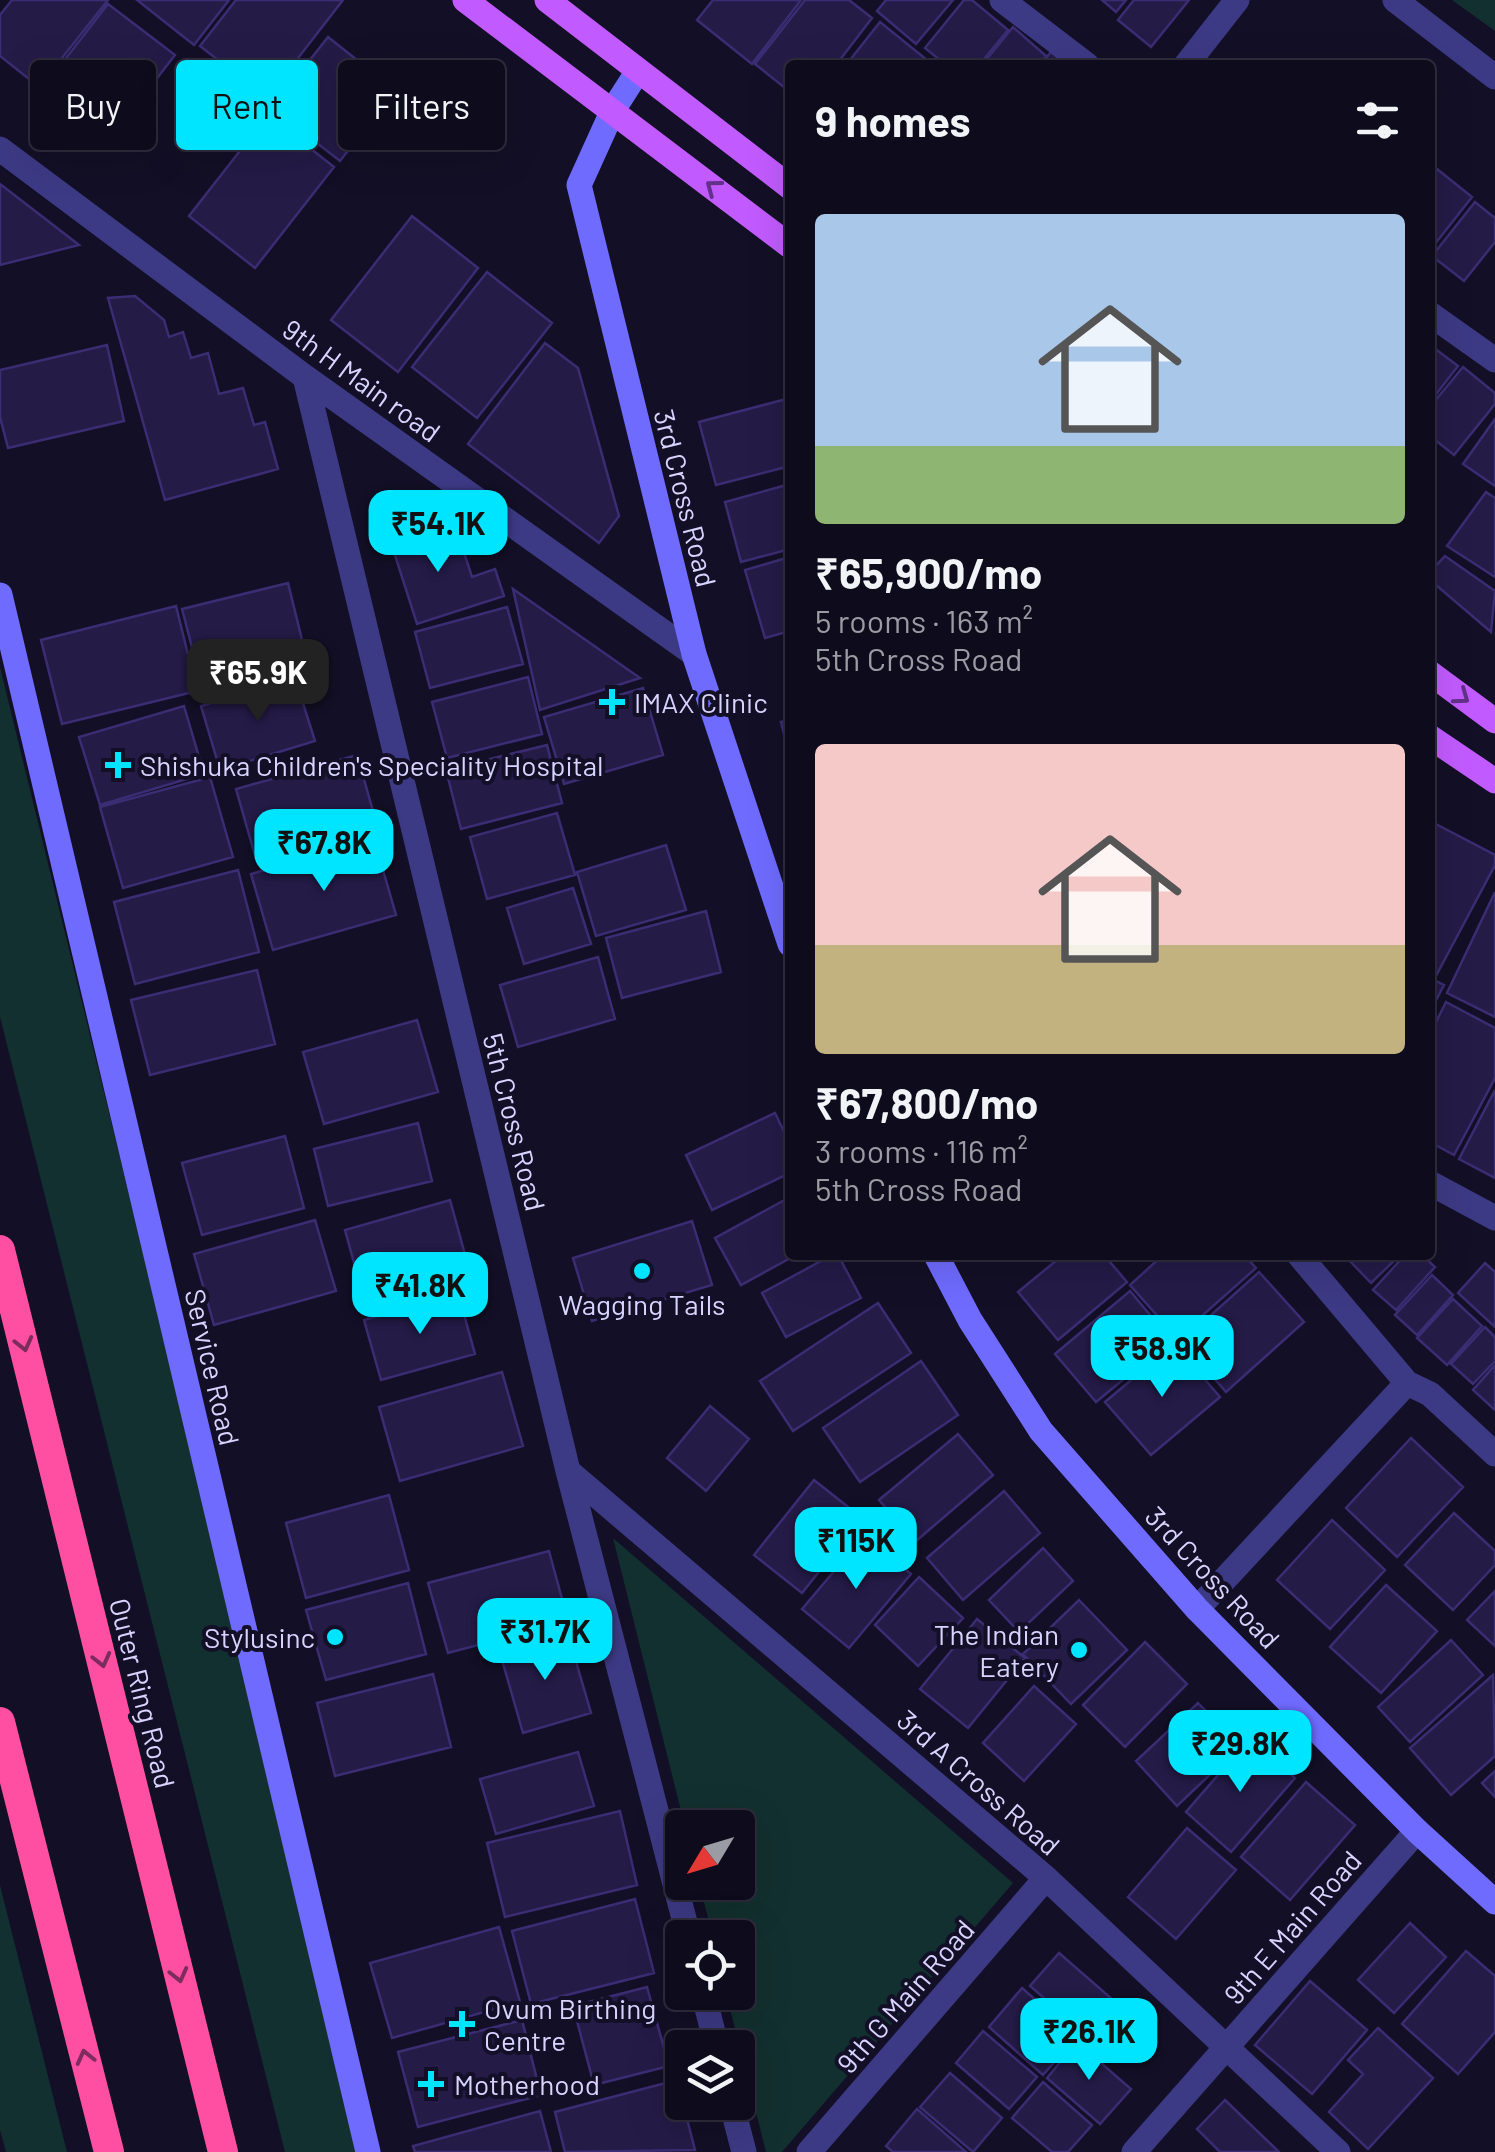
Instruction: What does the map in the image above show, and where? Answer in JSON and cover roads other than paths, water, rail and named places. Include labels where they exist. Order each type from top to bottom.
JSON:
[{"type":"highway","name":"Outer Ring Road","points":[[0,1250],[223,2152]]},
{"type":"highway","points":[[0,1722],[109,2152]]},
{"type":"main road","points":[[465,0],[785,242]]},
{"type":"main road","points":[[547,0],[785,182]]},
{"type":"main road","points":[[1435,678],[1495,722]]},
{"type":"main road","points":[[1435,740],[1495,781]]},
{"type":"street","points":[[1002,0],[1080,60]]},
{"type":"street","points":[[1190,60],[1237,0]]},
{"type":"street","points":[[1395,0],[1495,76]]},
{"type":"street","name":"3rd Cross Road","points":[[638,71],[613,110],[579,185],[694,654],[785,929]]},
{"type":"street","name":"9th H Main road","points":[[0,149],[305,378],[694,654]]},
{"type":"street","points":[[1435,318],[1495,360]]},
{"type":"street","name":"5th Cross Road","points":[[305,378],[568,1471],[684,1920]]},
{"type":"street","name":"Service Road","points":[[0,595],[368,2152]]},
{"type":"street","points":[[1435,1186],[1495,1218]]},
{"type":"street","name":"3rd Cross Road","points":[[939,1260],[970,1320],[1041,1431],[1198,1609],[1417,1831],[1495,1902]]},
{"type":"street","points":[[1303,1260],[1407,1383],[1430,1394],[1495,1454]]},
{"type":"street","points":[[1198,1609],[1407,1383]]},
{"type":"street","name":"3rd A Cross Road","points":[[568,1471],[1046,1878],[1338,2152]]},
{"type":"street","name":"9th E Main Road","points":[[1134,2152],[1417,1831]]},
{"type":"street","name":"9th G Main Road","points":[[809,2152],[1046,1878]]},
{"type":"street","points":[[736,2120],[744,2152]]},
{"type":"place","name":"IMAX Clinic","points":[[612,702]]},
{"type":"place","name":"Shishuka Children's Speciality Hospital","points":[[118,765]]},
{"type":"place","name":"Wagging Tails","points":[[642,1271]]},
{"type":"place","name":"Stylusinc","points":[[335,1637]]},
{"type":"place","name":"The Indian Eatery","points":[[1079,1650]]},
{"type":"place","name":"Ovum Birthing Centre","points":[[462,2024]]},
{"type":"place","name":"Motherhood","points":[[431,2084]]}]
